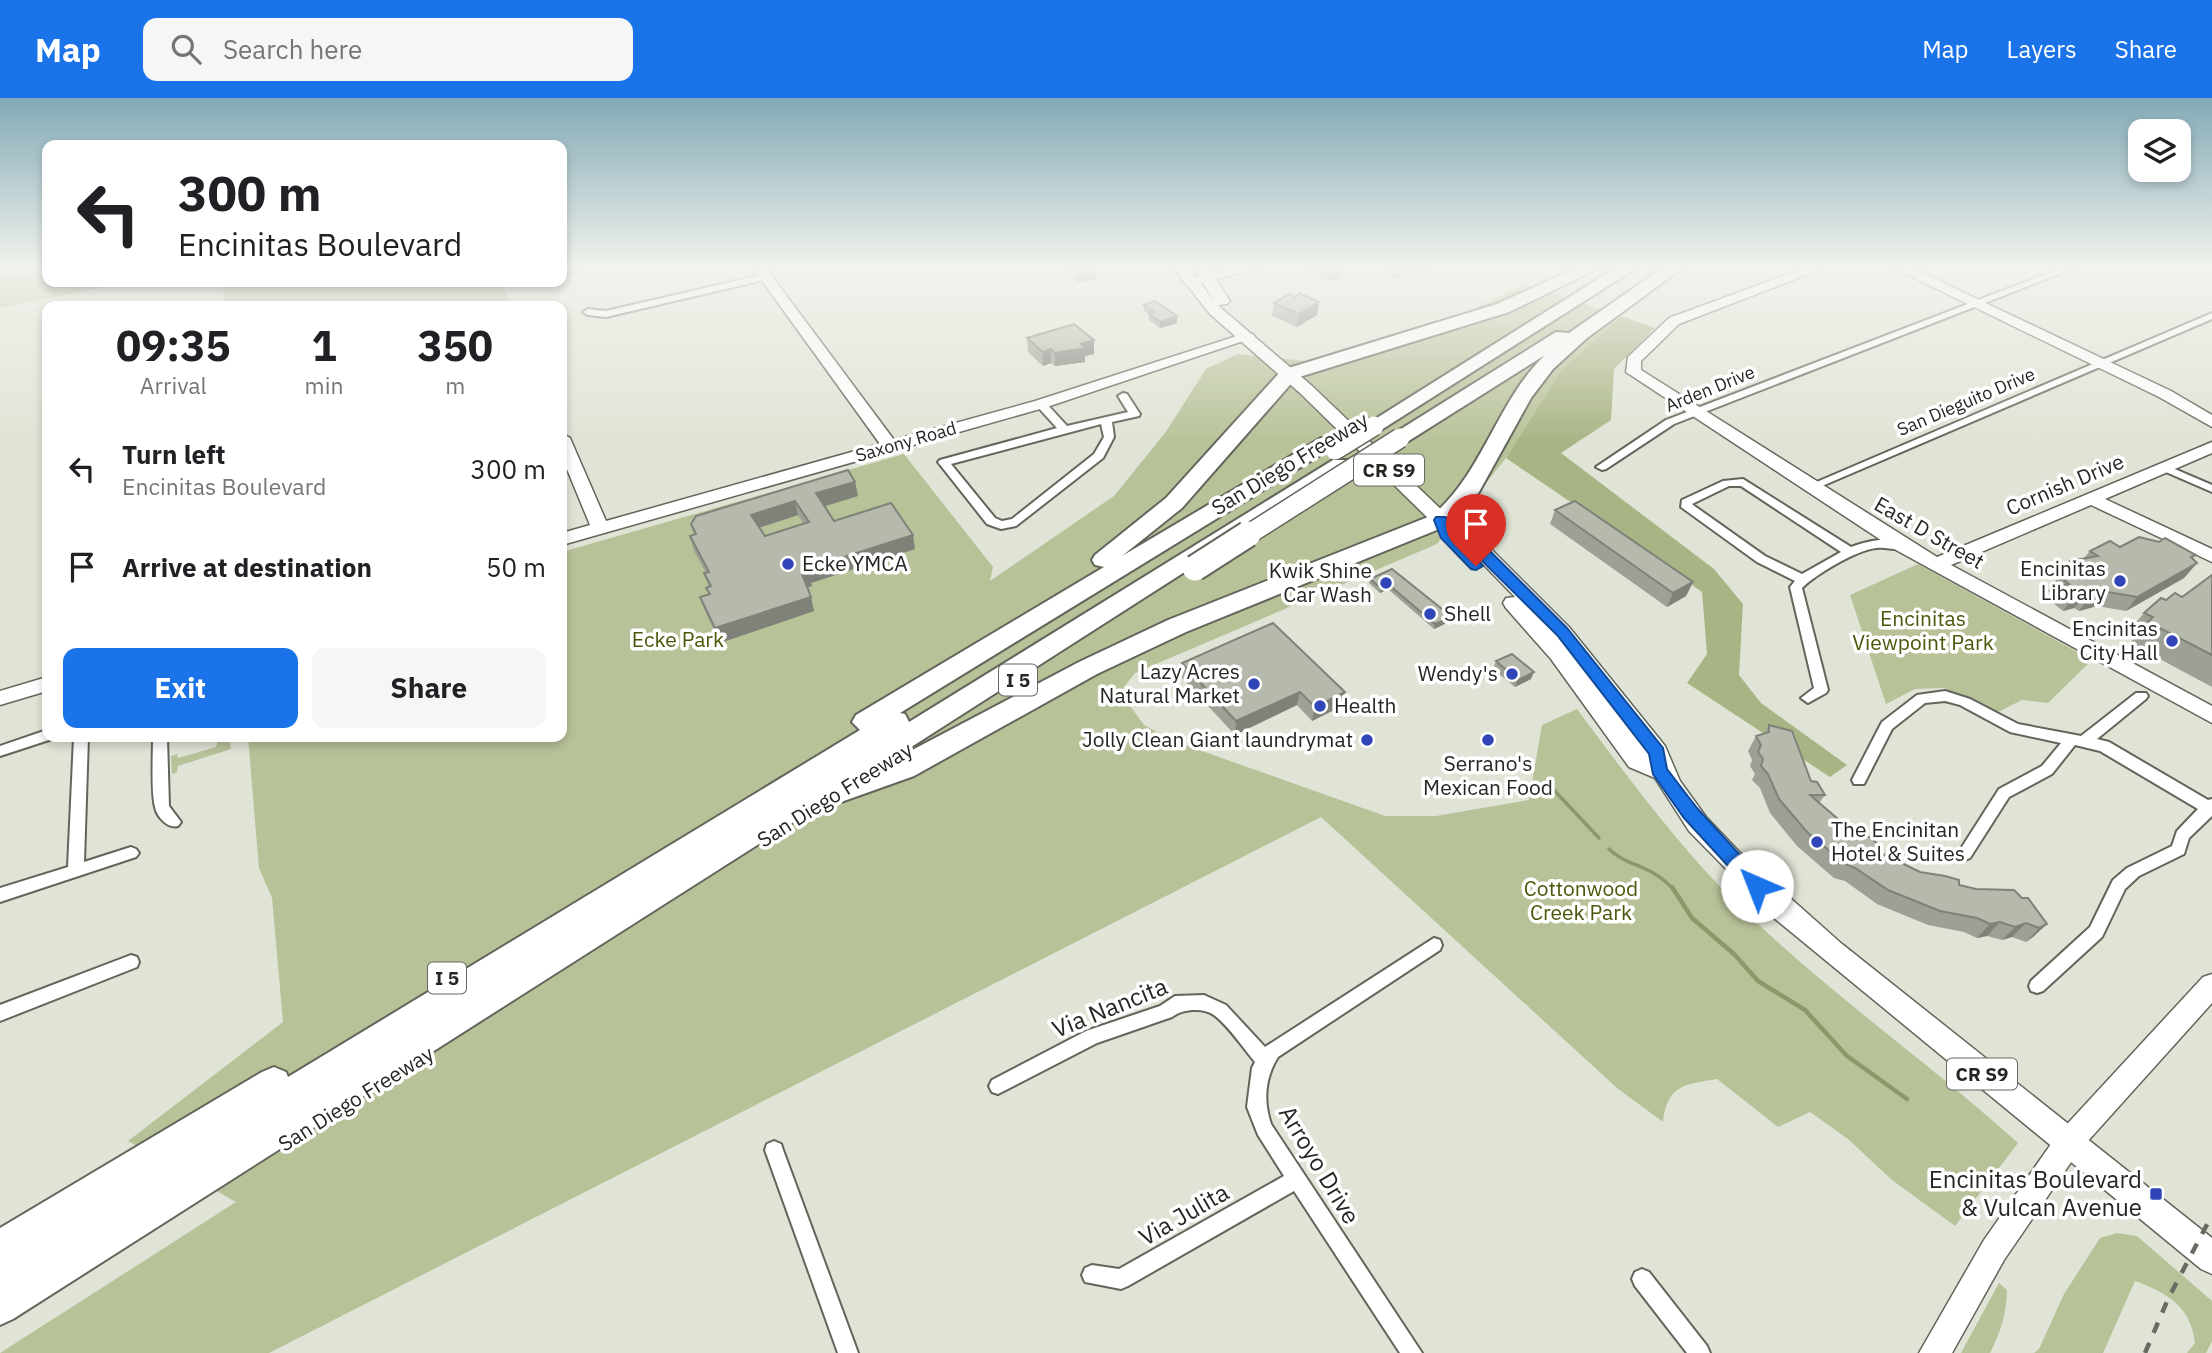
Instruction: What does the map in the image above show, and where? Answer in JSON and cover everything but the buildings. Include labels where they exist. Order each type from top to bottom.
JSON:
[{"type":"highway","points":[[1031,619],[1174,503],[1289,374],[1446,326]]},
{"type":"highway","name":"San Diego Freeway","points":[[0,1325],[1195,568],[1529,326]]},
{"type":"highway","points":[[1383,429],[1541,326]]},
{"type":"highway","points":[[0,1273],[1334,452],[1383,429],[1555,326]]},
{"type":"highway","name":"San Diego Freeway","points":[[0,1249],[667,845],[1031,619],[1334,452],[1383,429],[1567,326]]},
{"type":"highway","points":[[841,791],[904,769],[1087,668],[1177,626],[1441,520],[1465,497],[1533,379],[1566,346],[1594,326]]},
{"type":"highway","points":[[0,1306],[1334,452]]},
{"type":"main road","name":"CR S9","points":[[1230,326],[1248,337],[1289,374],[1441,520],[1446,535],[1559,654],[1637,761],[1659,770],[1718,846],[1777,906],[2212,1258]]},
{"type":"main road","name":"CR S9","points":[[1243,326],[1248,337]]},
{"type":"street","points":[[801,326],[890,446]]},
{"type":"street","name":"East D Street","points":[[1669,326],[1633,360],[1634,372],[1693,413],[1811,487],[1877,538],[1902,546],[2212,715]]},
{"type":"street","name":"Arden Drive","points":[[1602,467],[1670,422],[1919,326]]},
{"type":"street","points":[[2020,326],[2165,394],[2212,422]]},
{"type":"street","name":"San Dieguito Drive","points":[[1811,487],[2189,326]]},
{"type":"street","name":"Saxony Road","points":[[567,538],[1041,404],[1248,337]]},
{"type":"street","points":[[1106,419],[1109,438],[1099,456],[1016,522],[1008,525],[991,521],[944,463],[1063,429],[1106,419],[1135,414],[1123,396]]},
{"type":"street","points":[[1041,404],[1063,429]]},
{"type":"street","name":"Cornish Drive","points":[[1936,565],[2212,447]]},
{"type":"street","points":[[567,450],[600,528]]},
{"type":"street","points":[[2163,467],[2212,489]]},
{"type":"street","points":[[1802,579],[1760,559],[1687,507],[1686,502],[1727,483],[1743,482],[1851,553]]},
{"type":"street","points":[[2092,499],[2212,556]]},
{"type":"street","points":[[1808,698],[1821,690],[1796,587],[1802,579],[1877,538]]},
{"type":"street","points":[[0,698],[42,685]]},
{"type":"street","points":[[1859,780],[1885,727],[1922,698],[1945,696],[1965,702],[2015,728],[2080,739],[2126,756],[2211,808],[2182,835],[2179,849],[2133,872],[2119,885],[2096,932],[2037,986]]},
{"type":"street","points":[[1965,854],[2004,793],[2047,769],[2080,739],[2141,696]]},
{"type":"street","points":[[0,751],[42,737]]},
{"type":"street","points":[[76,869],[81,742]]},
{"type":"street","points":[[160,742],[162,807],[173,822]]},
{"type":"street","points":[[0,895],[131,853]]},
{"type":"street","points":[[1265,1060],[1272,1051],[1434,945]]},
{"type":"street","points":[[0,1013],[131,962]]},
{"type":"street","points":[[1935,1353],[1994,1250],[2068,1143],[2212,985]]},
{"type":"street","name":"Via Nancita","points":[[998,1086],[1092,1037],[1166,1012],[1175,1004],[1203,1003],[1220,1010],[1265,1060]]},
{"type":"street","name":"Arroyo Drive","points":[[1265,1060],[1261,1068],[1256,1107],[1264,1129],[1412,1353]]},
{"type":"street","points":[[774,1150],[848,1353]]},
{"type":"street","name":"Via Julita","points":[[1092,1275],[1121,1279],[1296,1180]]},
{"type":"street","points":[[1642,1279],[1700,1353]]},
{"type":"green space","points":[[1424,326],[1611,326],[1560,372],[1506,458],[1437,544],[1135,673],[1120,692],[1144,725],[1174,741],[1385,816],[1436,816],[1529,800],[1542,725],[1577,709],[1672,833],[1735,902],[1803,965],[2018,1143],[1955,1226],[1892,1180],[1848,1139],[1810,1112],[1778,1127],[1717,1079],[1687,1085],[1673,1093],[1663,1122],[1617,1088],[1321,817],[269,1353],[0,1353],[236,1202],[128,1141],[283,1022],[272,898],[259,868],[248,742],[567,742],[567,551],[904,454],[993,567],[990,581],[1114,496],[1165,433],[1206,369],[1238,354],[1306,361]]},
{"type":"green space","points":[[1611,326],[1655,328],[1614,369],[1611,420],[1561,453],[1714,569],[1743,604],[1739,675],[1761,703],[1847,765],[1830,777],[1687,683],[1707,654],[1702,592],[1506,458],[1560,372]]},
{"type":"green space","name":"Encinitas Viewpoint Park","points":[[1918,564],[2092,660],[2048,703],[2022,700],[1998,712],[1944,688],[1915,689],[1886,704],[1850,595]]},
{"type":"green space","points":[[218,742],[230,742],[231,749],[178,766],[177,772],[172,774],[171,756],[177,754],[178,758],[216,747]]},
{"type":"green space","points":[[2117,1233],[2137,1236],[2212,1301],[2212,1341],[2206,1353],[2187,1353],[2195,1343],[2193,1330],[2176,1303],[2135,1281],[2103,1353],[2034,1353],[2039,1349],[2064,1294],[2100,1238]]},
{"type":"green space","points":[[1999,1283],[2007,1290],[2006,1307],[1990,1353],[1961,1353]]},
{"type":"waterway","points":[[1552,788],[1599,838]]},
{"type":"waterway","points":[[1609,849],[1648,870],[1673,889]]},
{"type":"waterway","points":[[1672,887],[1692,918],[1735,955],[1758,981],[1805,1010],[1847,1056],[1907,1099]]},
{"type":"railway","points":[[2145,1353],[2168,1299],[2212,1215]]},
{"type":"place","name":"Ecke YMCA","points":[[788,564]]},
{"type":"place","name":"Encinitas Library","points":[[2120,581]]},
{"type":"place","name":"Kwik Shine Car Wash","points":[[1386,583]]},
{"type":"place","name":"Shell","points":[[1430,614]]},
{"type":"place","name":"Encinitas City Hall","points":[[2172,641]]},
{"type":"place","name":"Wendy's","points":[[1512,674]]},
{"type":"place","name":"Lazy Acres Natural Market","points":[[1254,684]]},
{"type":"place","name":"Health","points":[[1320,706]]},
{"type":"place","name":"Jolly Clean Giant laundrymat","points":[[1367,740]]},
{"type":"place","name":"Serrano's Mexican Food","points":[[1488,740]]},
{"type":"place","name":"The Encinitan Hotel & Suites","points":[[1817,842]]},
{"type":"place","name":"Encinitas Boulevard & Vulcan Avenue","points":[[2156,1194]]},
{"type":"route","points":[[1476,566],[1446,535],[1441,520],[1459,528],[1562,632],[1657,752],[1659,770],[1690,813],[1757,886]]},
{"type":"park label","name":"Ecke Park","points":[[678,640]]},
{"type":"park label","name":"Cottonwood Creek Park","points":[[1581,901]]}]
